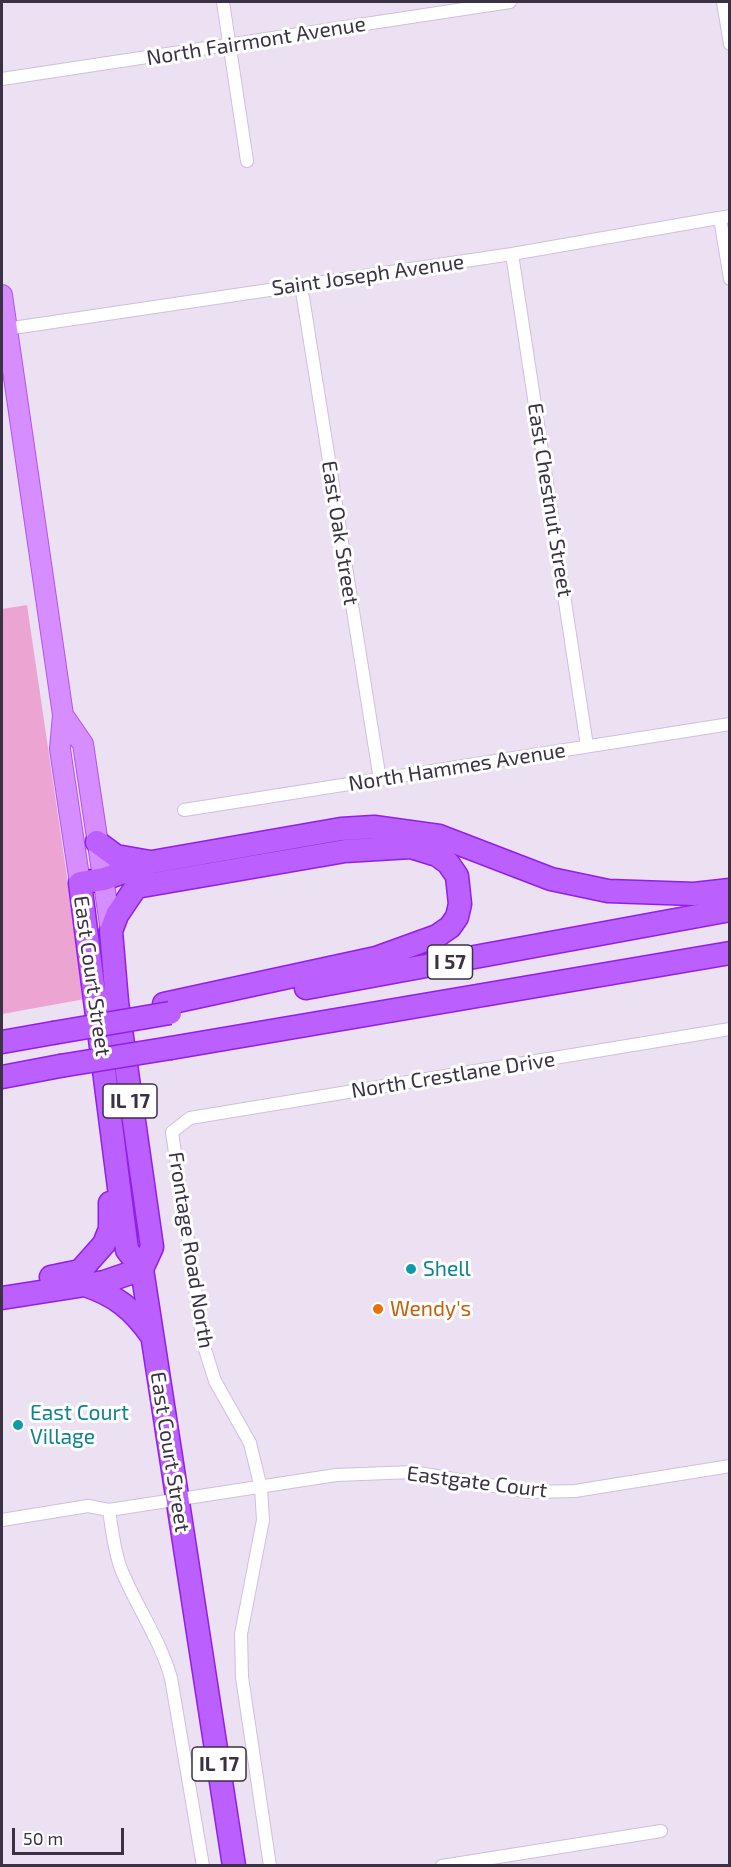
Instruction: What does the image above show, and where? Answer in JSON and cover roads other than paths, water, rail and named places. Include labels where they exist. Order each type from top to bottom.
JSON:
[{"type":"highway","points":[[80,882],[104,879],[152,862],[341,829],[374,827],[439,836],[550,879],[608,891],[694,894],[729,890]]},
{"type":"highway","points":[[97,842],[116,856],[152,862]]},
{"type":"highway","points":[[2,1042],[80,1029],[376,958],[437,936],[450,927],[457,917],[460,903],[457,876],[448,863],[437,855],[411,847],[345,850],[136,887],[104,879]]},
{"type":"highway","name":"East Court Street","points":[[80,882],[127,1250],[142,1269],[234,1866]]},
{"type":"highway","points":[[111,931],[117,915],[136,887]]},
{"type":"highway","name":"I 57","points":[[167,1008],[729,910]]},
{"type":"highway","name":"IL 17","points":[[111,931],[117,1002],[152,1247],[142,1269]]},
{"type":"highway","name":"I 57","points":[[2,1077],[729,953]]},
{"type":"highway","points":[[2,1298],[83,1278],[104,1244],[110,1229],[103,1144],[112,1123]]},
{"type":"highway","points":[[2,1284],[83,1278],[104,1282],[142,1269]]},
{"type":"highway","points":[[83,1278],[123,1302],[138,1316],[152,1336]]},
{"type":"main road","name":"East Court Street","points":[[2,295],[63,715],[60,749],[80,882]]},
{"type":"main road","name":"IL 17","points":[[63,715],[83,744],[111,931]]},
{"type":"street","points":[[223,2],[247,161]]},
{"type":"street","name":"North Fairmont Avenue","points":[[2,79],[510,2]]},
{"type":"street","points":[[723,2],[729,44]]},
{"type":"street","points":[[724,217],[729,279]]},
{"type":"street","name":"Saint Joseph Avenue","points":[[6,329],[512,254],[724,217]]},
{"type":"street","name":"East Chestnut Street","points":[[512,254],[587,746]]},
{"type":"street","name":"East Oak Street","points":[[301,285],[380,780]]},
{"type":"street","name":"North Hammes Avenue","points":[[184,810],[729,724]]},
{"type":"street","name":"North Crestlane Drive","points":[[178,1125],[190,1118],[729,1029]]},
{"type":"street","name":"Frontage Road North","points":[[178,1125],[172,1132],[203,1343],[216,1381],[250,1443],[261,1488],[262,1520],[241,1634],[242,1677],[270,1866]]},
{"type":"street","name":"Eastgate Court","points":[[2,1520],[88,1506],[109,1510],[261,1488],[336,1474],[412,1472],[530,1492],[575,1491],[729,1466]]},
{"type":"street","points":[[109,1510],[121,1569],[164,1655],[171,1678],[203,1866]]},
{"type":"street","points":[[442,1866],[661,1831]]},
{"type":"place","name":"Shell","points":[[411,1269]]},
{"type":"place","name":"Wendy's","points":[[378,1309]]},
{"type":"place","name":"East Court Village","points":[[18,1425]]}]
